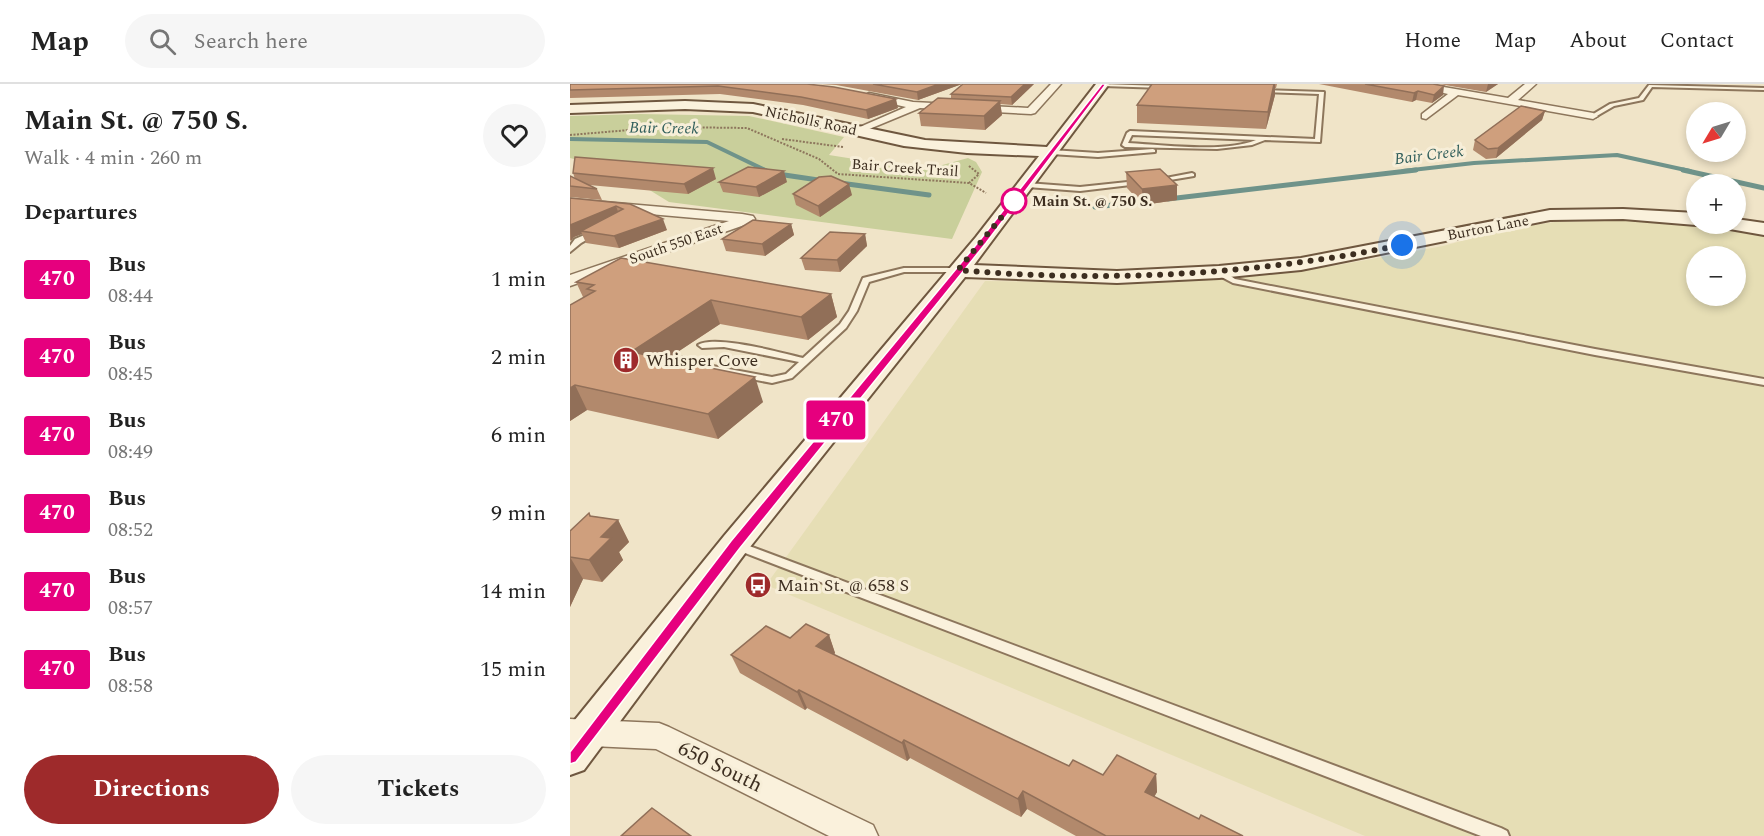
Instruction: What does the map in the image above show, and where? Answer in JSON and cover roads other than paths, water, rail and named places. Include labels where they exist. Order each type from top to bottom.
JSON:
[{"type":"street","points":[[881,88],[858,94],[919,105],[1031,111],[1056,84]]},
{"type":"street","points":[[570,757],[579,733],[1027,185],[1064,132],[1103,84]]},
{"type":"street","points":[[1409,84],[1593,116]]},
{"type":"street","points":[[1510,102],[1531,84]]},
{"type":"street","points":[[1426,116],[1455,93]]},
{"type":"street","points":[[858,130],[919,105]]},
{"type":"street","name":"Nicholls Road","points":[[570,110],[673,106],[739,107],[778,112],[927,144],[1051,152]]},
{"type":"street","name":"South 550 East","points":[[570,203],[748,219],[570,281]]},
{"type":"street","name":"Burton Lane","points":[[958,270],[1013,274],[1117,276],[1219,272],[1301,264],[1550,215],[1623,214],[1686,218]]},
{"type":"street","points":[[1746,226],[1764,229]]},
{"type":"street","name":"650 South","points":[[579,733],[659,736],[862,836]]},
{"type":"lane","points":[[1103,84],[1175,87]]},
{"type":"lane","points":[[1593,116],[1612,105],[1641,99],[1650,86],[1764,89]]},
{"type":"lane","points":[[1120,154],[1130,133],[1318,141],[1322,93],[1254,91]]},
{"type":"lane","points":[[1051,152],[1120,154],[1244,145],[1257,143],[1264,139]]},
{"type":"lane","points":[[1125,145],[1195,147]]},
{"type":"lane","points":[[1158,180],[1192,175]]},
{"type":"lane","points":[[1027,185],[1080,189],[1137,183]]},
{"type":"lane","points":[[570,250],[578,241],[602,229]]},
{"type":"lane","points":[[683,360],[688,364],[772,380],[789,376],[843,327],[853,311],[866,280],[904,270],[958,270]]},
{"type":"lane","points":[[1219,272],[1233,281],[1595,352],[1764,382]]},
{"type":"lane","points":[[702,345],[724,344],[806,361]]},
{"type":"lane","points":[[735,544],[1501,836]]},
{"type":"waterway","name":"Bair Creek","points":[[570,139],[707,142],[767,171]]},
{"type":"waterway","name":"Bair Creek","points":[[1403,171],[1474,163],[1617,155],[1690,171]]},
{"type":"waterway","name":"Bair Creek","points":[[764,170],[825,181]]},
{"type":"waterway","name":"Bair Creek","points":[[1168,199],[1416,170]]},
{"type":"waterway","name":"Bair Creek","points":[[1683,170],[1764,188]]},
{"type":"waterway","name":"Bair Creek","points":[[840,183],[929,195]]},
{"type":"waterway","name":"Bair Creek","points":[[1095,207],[1147,201]]},
{"type":"place","name":"Main St. @ 750 S.","points":[[1014,201]]},
{"type":"place","name":"Whisper Cove","points":[[626,360]]},
{"type":"place","name":"Main St. @ 658 S","points":[[758,585]]}]
